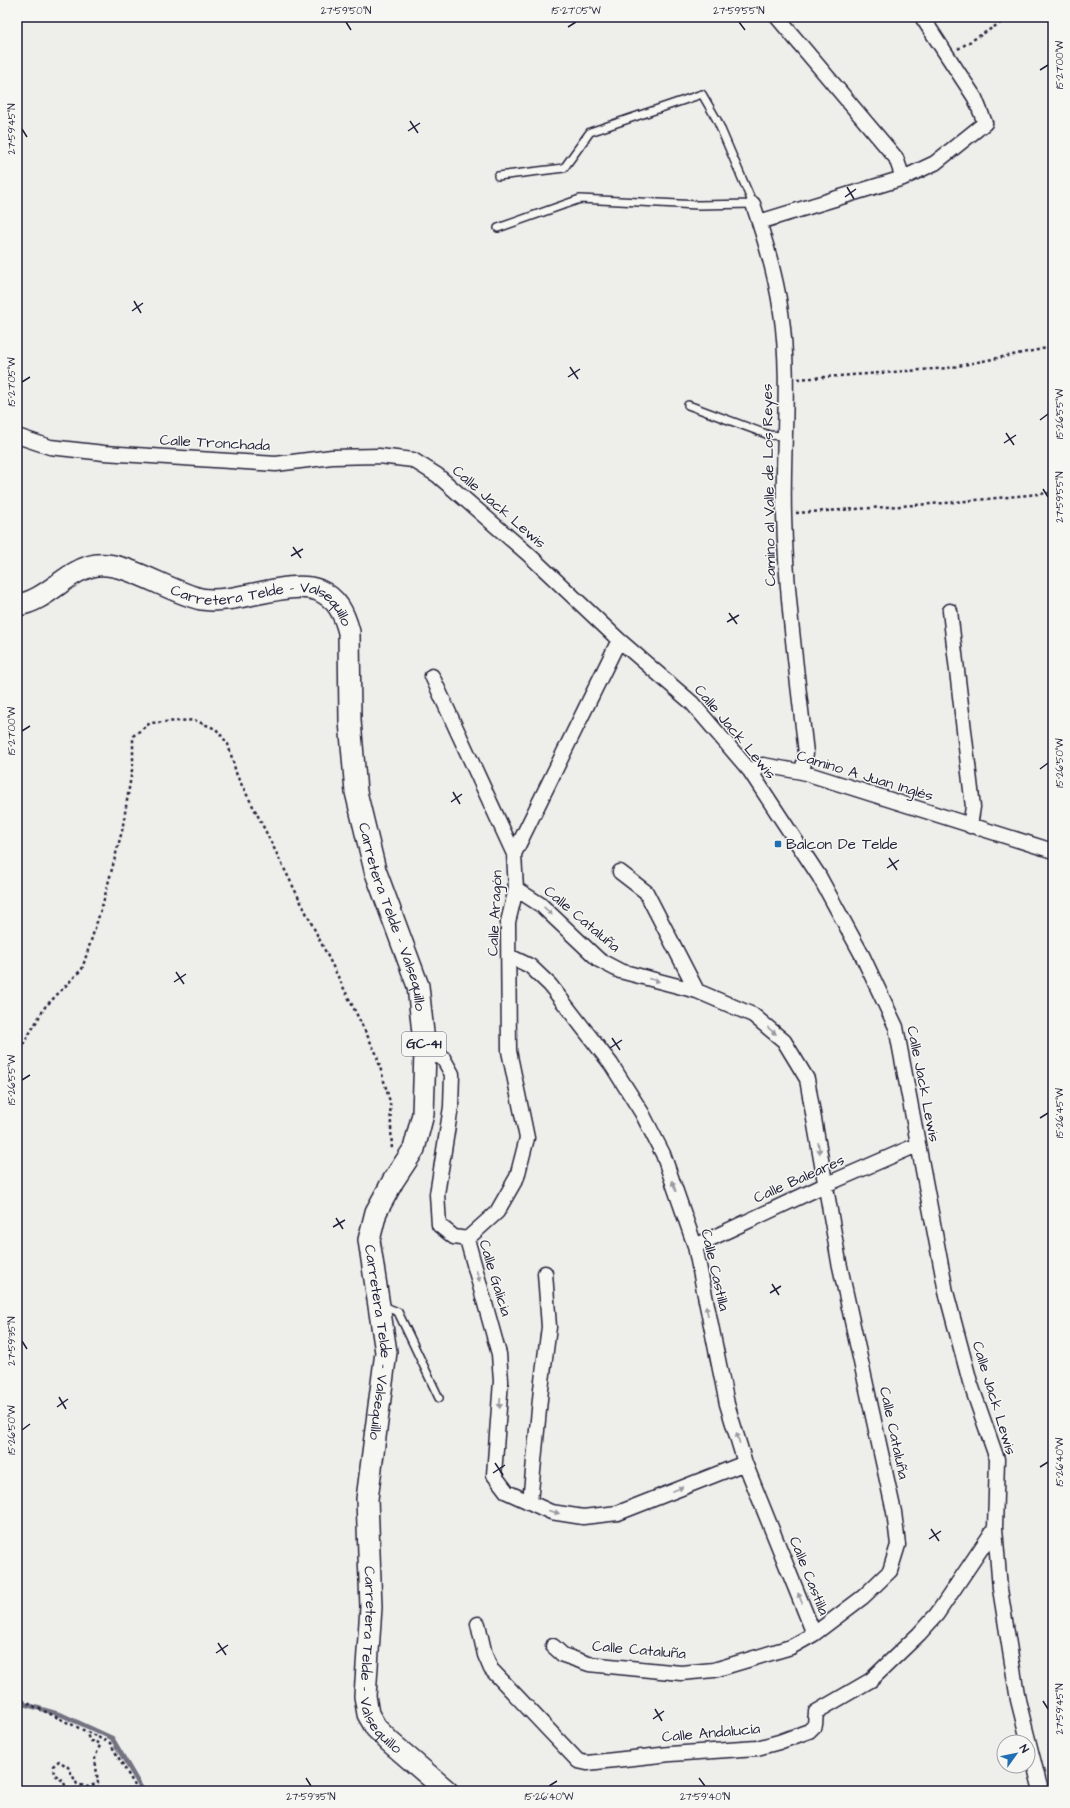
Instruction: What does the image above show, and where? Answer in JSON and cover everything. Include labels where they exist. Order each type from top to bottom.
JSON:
[{"type":"main road","name":"Carretera Telde - Valsequillo","points":[[17,605],[39,598],[84,568],[99,565],[124,570],[184,594],[202,599],[219,600],[302,588],[317,590],[330,596],[341,607],[349,632],[350,721],[356,792],[375,870],[418,986],[425,1052],[423,1114],[414,1148],[376,1212],[369,1240],[386,1352],[367,1499],[371,1607],[365,1696],[368,1714],[376,1728],[447,1791]]},
{"type":"street","points":[[777,17],[896,158],[903,178]]},
{"type":"street","points":[[759,222],[903,178],[935,164],[985,123],[975,98],[922,17]]},
{"type":"street","name":"Camino al Valle de Los Reyes","points":[[753,204],[773,271],[781,313],[786,380],[784,514],[788,599],[806,753],[802,772]]},
{"type":"street","name":"Calle Tronchada","points":[[17,436],[50,447],[127,455],[276,464],[332,457],[378,456],[413,460]]},
{"type":"street","name":"Calle Jack Lewis","points":[[413,460],[437,475],[516,544],[619,640],[692,703],[750,771],[819,876],[862,955],[896,1027],[917,1145],[946,1292],[970,1382],[997,1459],[995,1528],[1000,1589],[1018,1700],[1041,1791]]},
{"type":"street","points":[[950,611],[973,807],[970,826]]},
{"type":"street","name":"Calle Aragón","points":[[467,1239],[497,1212],[517,1177],[527,1138],[509,1051],[508,922],[516,889],[514,854],[619,640]]},
{"type":"street","points":[[432,676],[514,854]]},
{"type":"street","name":"Camino A Juan Inglés","points":[[750,771],[763,765],[802,772],[1053,851]]},
{"type":"street","points":[[620,872],[646,892],[697,991]]},
{"type":"street","name":"Calle Cataluña","points":[[516,889],[541,905],[599,960],[620,971],[697,991],[753,1015],[784,1041],[807,1079],[839,1262],[894,1512],[898,1545],[890,1570],[863,1597],[814,1634],[791,1647],[714,1670],[681,1673],[589,1664],[563,1655],[553,1646]]},
{"type":"street","name":"Calle Castilla","points":[[509,956],[530,966],[550,985],[611,1064],[642,1113],[663,1154],[694,1246],[728,1404],[745,1463],[814,1634]]},
{"type":"street","name":"Calle Galicia","points":[[425,1052],[443,1058],[452,1074],[451,1107],[437,1194],[439,1225],[454,1237],[467,1239],[499,1354],[501,1381],[494,1475],[507,1492],[552,1512],[583,1517],[618,1513],[745,1463]]},
{"type":"street","name":"Calle Baleares","points":[[694,1246],[825,1185],[917,1145]]},
{"type":"street","points":[[530,1502],[541,1389],[549,1327],[545,1273]]},
{"type":"street","name":"Calle Andalucía","points":[[478,1624],[485,1655],[491,1669],[578,1761],[587,1763],[670,1754],[758,1748],[809,1732],[815,1725],[816,1712],[871,1680],[937,1614],[995,1528]]},
{"type":"lane","name":"Camino al Valle de Los Reyes","points":[[498,176],[564,168],[590,132],[702,94],[717,120],[753,204]]},
{"type":"lane","points":[[498,228],[580,199],[698,205],[753,204]]},
{"type":"lane","points":[[688,405],[769,435],[785,436]]},
{"type":"lane","points":[[379,1304],[398,1312],[439,1398]]},
{"type":"path","points":[[947,56],[1010,17]]},
{"type":"path","points":[[786,380],[948,368],[1047,348]]},
{"type":"path","points":[[784,514],[945,503],[1049,492]]},
{"type":"path","points":[[17,1055],[45,1007],[82,969],[103,903],[122,831],[133,764],[133,736],[150,723],[194,720],[216,729],[228,744],[236,776],[260,819],[376,1053],[390,1102],[393,1182]]},
{"type":"path","points":[[17,1698],[110,1743],[138,1791]]},
{"type":"path","points":[[68,1791],[63,1780],[54,1774],[53,1766],[59,1762],[68,1767],[77,1784],[88,1787],[98,1783],[96,1758],[100,1745],[96,1742],[90,1741],[86,1732]]},
{"type":"waterway","points":[[17,1702],[62,1715],[112,1738],[143,1791]]},
{"type":"place","name":"Balcon De Telde","points":[[778,844]]}]
